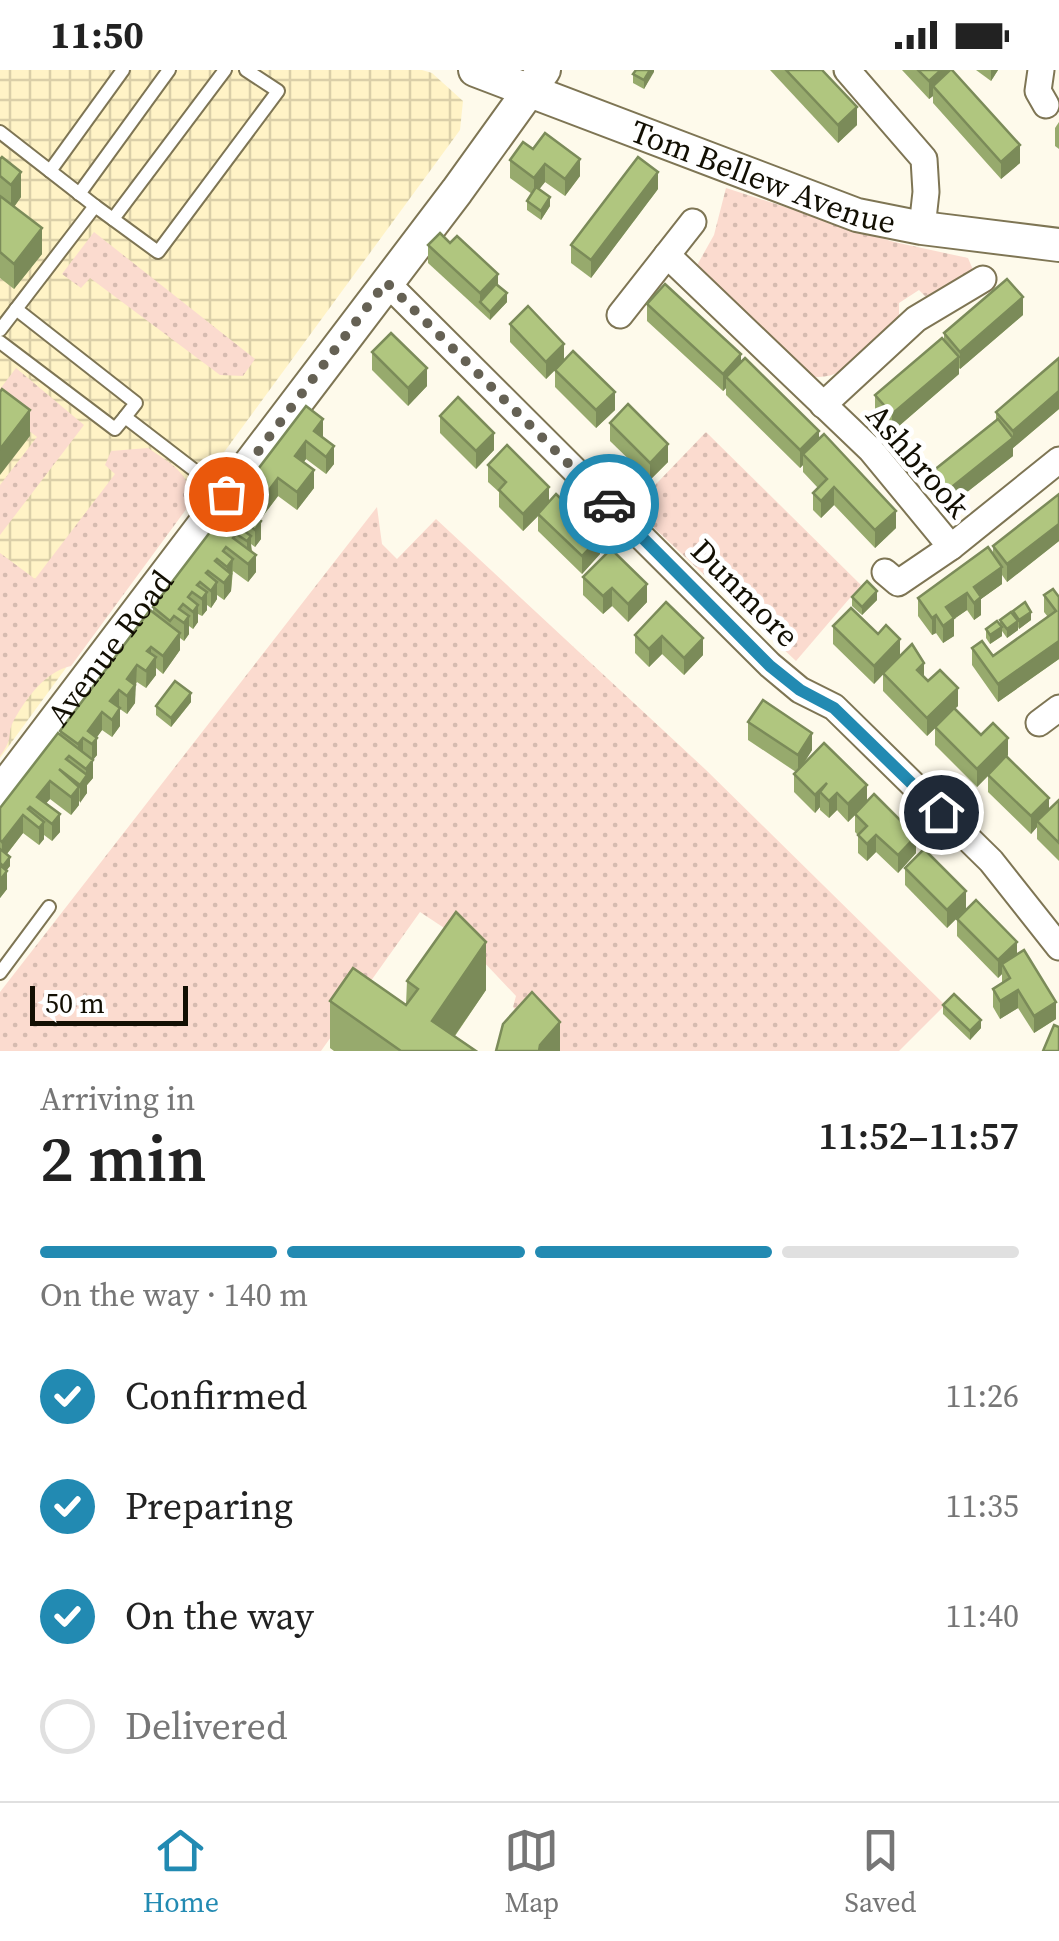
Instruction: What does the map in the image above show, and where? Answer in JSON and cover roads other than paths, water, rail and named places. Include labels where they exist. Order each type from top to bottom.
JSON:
[{"type":"street","name":"Tom Bellew Avenue","points":[[475,70],[537,80],[800,195],[857,215],[922,228],[1059,244]]},
{"type":"street","points":[[847,70],[924,159],[922,228]]},
{"type":"street","points":[[1041,70],[1038,91],[1046,105]]},
{"type":"street","name":"Avenue Road","points":[[4,779],[226,494],[537,80]]},
{"type":"street","points":[[620,315],[693,222]]},
{"type":"street","name":"Ashbrook","points":[[667,255],[871,450],[951,547],[1059,460]]},
{"type":"street","name":"Ashbrook","points":[[823,405],[915,308],[983,279]]},
{"type":"street","name":"Dunmore","points":[[386,282],[770,666],[800,690],[834,708],[977,848],[1059,947]]},
{"type":"street","points":[[885,572],[898,583],[951,547]]},
{"type":"lane","points":[[50,171],[123,70]]},
{"type":"lane","points":[[79,194],[169,70]]},
{"type":"lane","points":[[113,219],[225,70]]},
{"type":"lane","points":[[0,132],[158,252],[278,91],[246,70]]},
{"type":"lane","points":[[0,330],[96,206]]},
{"type":"lane","points":[[0,342],[116,429],[136,403],[16,308]]},
{"type":"lane","points":[[124,417],[226,494]]},
{"type":"lane","points":[[0,972],[49,907]]}]
